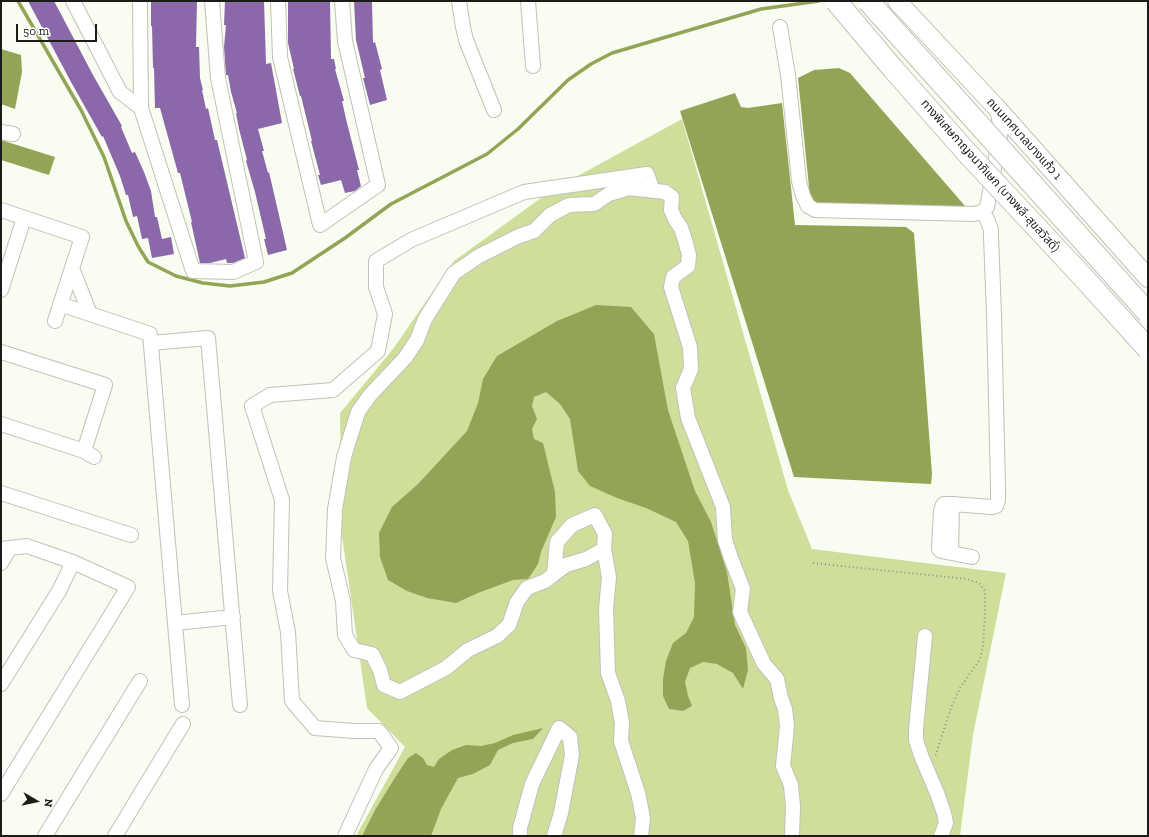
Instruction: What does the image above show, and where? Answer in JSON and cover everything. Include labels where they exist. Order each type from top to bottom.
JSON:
[{"type":"highway","name":"ทางพิเศษกาญจนาภิเษก (บางพลี-สุขสวัสดิ์)","points":[[836,1],[894,70],[969,155],[1148,349]]},
{"type":"highway","points":[[868,1],[1148,313]]},
{"type":"main road","name":"ถนนเทศบาลบางแก้ว 1","points":[[897,1],[995,106],[1148,278]]},
{"type":"street","points":[[73,1],[120,92],[141,108]]},
{"type":"street","points":[[140,1],[141,108],[193,271],[233,272],[256,262],[218,78],[212,1]]},
{"type":"street","points":[[278,1],[280,57],[320,225],[378,185],[345,41],[342,1]]},
{"type":"street","points":[[459,1],[466,40],[494,110]]},
{"type":"street","points":[[528,1],[533,66]]},
{"type":"street","points":[[780,27],[788,75],[799,181],[803,196],[808,206],[815,210],[973,214],[982,212],[987,207],[1001,130],[998,113],[995,106]]},
{"type":"street","points":[[345,836],[376,769],[391,748],[379,731],[315,728],[292,701],[288,632],[280,591],[282,500],[252,406],[270,395],[333,390],[378,351],[385,314],[376,287],[376,260],[411,240],[524,192],[648,174],[653,191]]},
{"type":"street","points":[[604,549],[586,559],[566,565],[545,581],[527,588],[517,602],[509,625],[497,636],[468,650],[446,668],[400,692],[384,685],[380,670],[372,654],[354,650],[345,635],[343,601],[333,558],[336,509],[344,457],[358,412],[370,395],[405,358],[417,340],[425,319],[454,273],[479,256],[519,236],[534,231],[550,215],[569,205],[594,204],[609,194],[629,188],[665,192],[672,198],[671,210],[681,228],[689,255],[688,266],[673,277],[671,287],[690,347],[691,369],[683,388],[688,418],[723,507],[725,540],[743,589],[740,612],[764,664],[777,679],[785,710],[787,726],[783,766],[791,785],[793,807],[792,836]]},
{"type":"street","points":[[1,210],[82,237],[55,321]]},
{"type":"street","points":[[972,557],[951,553],[952,504],[992,507],[996,506],[998,495],[991,230],[987,219],[982,212]]},
{"type":"street","points":[[1,290],[24,218]]},
{"type":"street","points":[[72,268],[90,314]]},
{"type":"street","points":[[60,304],[150,334],[182,705]]},
{"type":"street","points":[[151,342],[208,338],[240,705]]},
{"type":"street","points":[[1,352],[105,385],[89,454],[1,424]]},
{"type":"street","points":[[1,493],[131,535]]},
{"type":"street","points":[[554,574],[557,542],[572,525],[595,515],[605,534],[604,549],[609,577],[606,609],[608,673],[618,700],[622,723],[621,741],[638,793],[642,812],[643,818],[641,836]]},
{"type":"street","points":[[1,563],[5,549],[27,546],[73,562],[128,587],[1,794]]},
{"type":"street","points":[[1,684],[59,591],[73,562]]},
{"type":"street","points":[[175,623],[232,617]]},
{"type":"street","points":[[925,636],[916,740],[944,813],[946,823],[941,836]]},
{"type":"street","points":[[45,836],[140,681]]},
{"type":"street","points":[[115,836],[183,724]]},
{"type":"street","points":[[520,836],[520,828],[532,784],[559,728],[570,737],[572,755],[562,813],[554,836]]},
{"type":"shaded area","points":[[1,49],[21,55],[22,72],[15,109],[1,104]]},
{"type":"shaded area","points":[[839,68],[850,73],[967,210],[819,206],[810,197],[798,78],[814,70]]},
{"type":"shaded area","points":[[735,93],[741,107],[748,108],[782,103],[795,225],[906,227],[914,233],[932,474],[931,484],[794,477],[680,111]]},
{"type":"shaded area","points":[[682,119],[788,490],[812,549],[1006,573],[973,735],[960,836],[356,836],[405,747],[367,708],[342,536],[340,413],[393,349],[454,261],[552,190]]},
{"type":"shaded area","points":[[1,140],[55,157],[49,175],[1,160]]},
{"type":"shaded area","points":[[596,305],[631,307],[654,334],[668,410],[695,491],[711,522],[727,572],[735,625],[746,648],[748,670],[743,689],[733,673],[717,664],[703,662],[690,668],[685,682],[692,706],[683,711],[669,709],[663,696],[663,679],[666,661],[673,643],[686,633],[694,617],[695,583],[688,541],[676,522],[646,508],[617,498],[590,486],[578,471],[570,419],[560,404],[546,392],[534,397],[532,406],[537,419],[532,429],[534,439],[543,443],[555,492],[556,517],[541,552],[538,564],[528,579],[513,580],[456,603],[427,598],[407,591],[388,580],[380,557],[379,533],[392,507],[418,484],[467,431],[478,403],[483,379],[497,356],[557,321]]},
{"type":"shaded area","points":[[543,728],[533,739],[513,743],[498,750],[490,765],[473,774],[458,778],[441,809],[431,836],[362,836],[375,810],[396,776],[408,758],[416,753],[423,758],[427,765],[434,767],[439,759],[452,750],[466,745],[481,746],[495,743],[513,735]]},
{"type":"building","points":[[28,1],[54,1],[122,126],[121,127],[132,153],[135,152],[151,191],[155,217],[157,217],[162,239],[171,237],[174,254],[152,258],[148,238],[142,239],[137,216],[133,217],[128,195],[126,195],[120,176],[103,136],[102,137],[71,82]]},
{"type":"building","points":[[151,1],[197,1],[196,47],[199,47],[202,90],[206,109],[208,108],[215,140],[217,140],[245,258],[233,263],[227,263],[226,259],[210,263],[200,263],[180,173],[178,173],[160,108],[155,108]]},
{"type":"building","points":[[225,1],[264,1],[266,64],[271,63],[282,123],[258,129],[264,151],[262,151],[268,173],[269,172],[287,250],[268,255],[264,239],[266,239],[239,129],[237,113],[228,75],[226,75],[224,47],[226,25],[224,25]]},
{"type":"building","points":[[288,1],[330,1],[331,59],[334,59],[335,69],[344,101],[342,101],[346,119],[359,170],[357,170],[361,186],[355,191],[345,193],[341,180],[321,185],[318,175],[320,175],[293,69],[288,43]]},
{"type":"building","points":[[354,1],[372,1],[373,43],[375,42],[382,69],[380,70],[387,100],[370,105],[356,40]]},
{"type":"waterway","points":[[18,1],[81,110],[104,157],[126,221],[138,246],[148,262],[176,276],[203,283],[230,286],[264,282],[292,273],[345,238],[391,204],[487,154],[518,129],[568,80],[591,64],[612,53],[761,9],[819,1]]}]
